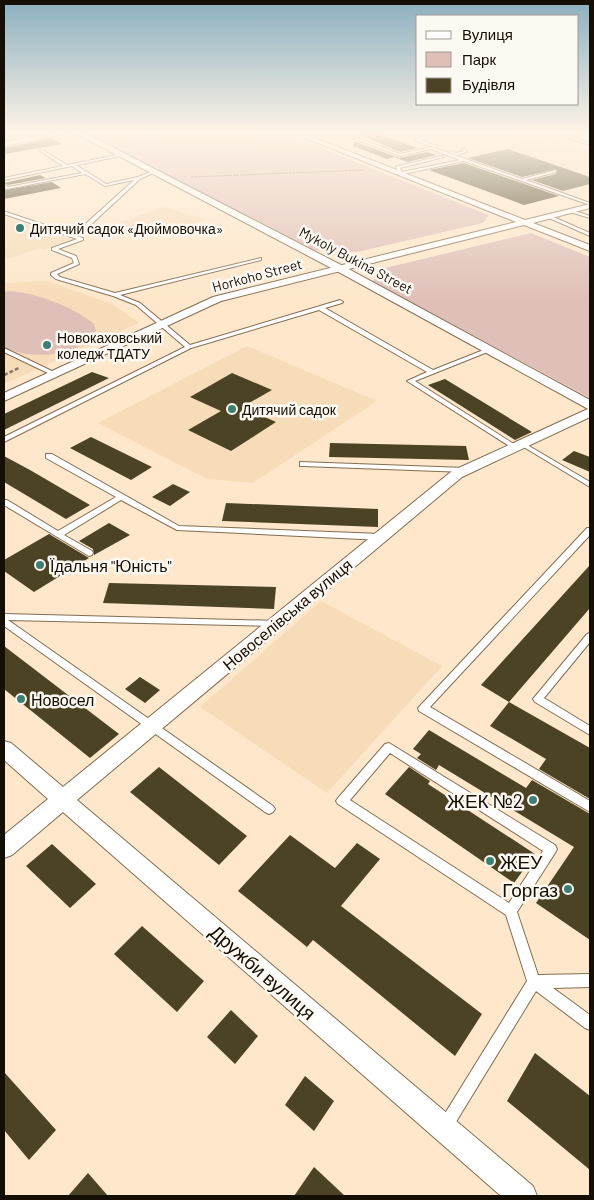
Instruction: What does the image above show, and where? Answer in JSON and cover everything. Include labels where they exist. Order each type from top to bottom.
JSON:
[{"type":"street","name":"Mykoly Bukina Street","points":[[186,189],[339,268],[590,406]]},
{"type":"street","points":[[439,189],[590,248]]},
{"type":"street","name":"Horkoho Street","points":[[4,397],[217,299],[551,217],[590,205]]},
{"type":"street","name":"Новоселівська вулиця","points":[[4,848],[457,474],[590,412]]},
{"type":"street","name":"Дружби вулиця","points":[[4,749],[523,1196]]},
{"type":"lane","points":[[69,235],[82,230],[127,189]]},
{"type":"lane","points":[[547,189],[590,205]]},
{"type":"lane","points":[[578,200],[590,197]]},
{"type":"lane","points":[[572,211],[590,217]]},
{"type":"lane","points":[[4,213],[81,239],[54,250],[74,256],[77,264],[53,274],[58,278],[115,294],[138,304],[189,347]]},
{"type":"lane","points":[[551,217],[575,225],[578,230],[590,235]]},
{"type":"lane","points":[[115,294],[259,259]]},
{"type":"lane","points":[[4,440],[189,347],[340,302]]},
{"type":"lane","points":[[320,308],[432,372]]},
{"type":"lane","points":[[4,350],[54,374]]},
{"type":"lane","points":[[488,350],[410,381],[590,485]]},
{"type":"lane","points":[[49,456],[177,528],[381,537]]},
{"type":"lane","points":[[304,464],[466,470]]},
{"type":"lane","points":[[58,535],[122,498]]},
{"type":"lane","points":[[4,502],[89,553]]},
{"type":"lane","points":[[590,530],[423,708],[590,807]]},
{"type":"lane","points":[[4,617],[276,623]]},
{"type":"lane","points":[[4,622],[153,725],[269,810]]},
{"type":"lane","points":[[590,636],[538,699],[590,731]]},
{"type":"lane","points":[[511,911],[551,849],[389,747],[342,801],[511,911],[534,982],[590,1023]]},
{"type":"lane","points":[[534,982],[590,980]]},
{"type":"lane","points":[[444,1128],[534,982]]},
{"type":"shaded area","points":[[164,207],[206,219],[166,236],[129,226],[98,236],[91,233]]},
{"type":"shaded area","name":"Дитячий садок «Дюймовочка»","points":[[4,216],[70,239],[44,250],[39,248],[4,260]]},
{"type":"shaded area","name":"Новокаховський коледж ТДАТУ","points":[[48,281],[112,304],[139,323],[4,384],[4,283]]},
{"type":"shaded area","points":[[247,346],[377,401],[253,483],[207,479],[98,423]]},
{"type":"shaded area","points":[[321,601],[442,666],[327,793],[200,707]]},
{"type":"green space","points":[[193,189],[424,189],[489,215],[483,223],[357,252],[310,250]]},
{"type":"green space","points":[[531,233],[590,257],[590,398],[372,282],[385,268]]},
{"type":"green space","points":[[10,291],[54,302],[76,312],[94,324],[96,331],[78,347],[53,354],[27,354],[4,347],[4,292]]},
{"type":"building","points":[[10,189],[56,189],[4,199],[4,190]]},
{"type":"building","points":[[481,189],[539,189],[559,196],[524,205]]},
{"type":"building","points":[[92,372],[109,378],[4,430],[4,414]]},
{"type":"building","name":"Дитячий садок","points":[[232,373],[272,390],[242,407],[276,422],[231,451],[188,430],[221,411],[190,397]]},
{"type":"building","points":[[445,379],[532,432],[515,440],[428,385]]},
{"type":"building","points":[[91,437],[152,467],[131,480],[70,448]]},
{"type":"building","points":[[330,443],[466,446],[469,460],[329,457]]},
{"type":"building","points":[[574,451],[590,457],[590,472],[562,460]]},
{"type":"building","points":[[4,456],[90,505],[66,519],[4,482]]},
{"type":"building","points":[[173,484],[190,492],[170,506],[152,497]]},
{"type":"building","points":[[226,503],[378,509],[378,527],[222,521]]},
{"type":"building","points":[[109,523],[130,535],[94,555],[93,549],[79,541]]},
{"type":"building","name":"Їдальня \"Юність\"","points":[[49,534],[89,558],[34,592],[4,571],[4,560]]},
{"type":"building","points":[[590,565],[590,608],[509,702],[481,685]]},
{"type":"building","points":[[109,583],[276,587],[274,609],[103,603]]},
{"type":"building","points":[[4,646],[119,734],[90,758],[4,689]]},
{"type":"building","points":[[140,677],[160,690],[145,703],[125,689]]},
{"type":"building","points":[[509,702],[590,748],[590,799],[539,769],[546,759],[490,726]]},
{"type":"building","name":"ЖЕК №2","points":[[429,730],[526,788],[532,780],[590,814],[590,940],[536,903],[574,847],[439,765],[436,770],[417,758],[421,754],[413,749]]},
{"type":"building","points":[[159,767],[247,836],[219,865],[130,792]]},
{"type":"building","points":[[409,767],[430,781],[428,784],[535,854],[514,883],[385,794]]},
{"type":"building","points":[[290,835],[335,868],[357,843],[380,859],[341,906],[482,1014],[455,1056],[313,940],[307,947],[238,891]]},
{"type":"building","points":[[52,844],[96,884],[70,908],[26,866]]},
{"type":"building","points":[[142,926],[204,981],[177,1012],[114,954]]},
{"type":"building","points":[[231,1010],[258,1036],[235,1064],[207,1037]]},
{"type":"building","points":[[535,1053],[590,1096],[590,1170],[507,1101]]},
{"type":"building","points":[[4,1072],[56,1130],[29,1160],[4,1130]]},
{"type":"building","points":[[305,1076],[334,1101],[314,1131],[285,1105]]},
{"type":"building","points":[[314,1167],[345,1196],[294,1196]]},
{"type":"building","points":[[88,1173],[108,1196],[68,1196]]},
{"type":"place","name":"Дитячий садок «Дюймовочка»","points":[[20,228]]},
{"type":"place","name":"Новокаховський коледж ТДАТУ","points":[[47,345]]},
{"type":"place","name":"Дитячий садок","points":[[232,409]]},
{"type":"place","name":"Їдальня \"Юність\"","points":[[40,565]]},
{"type":"place","name":"Новосел","points":[[21,699]]},
{"type":"place","name":"ЖЕК №2","points":[[533,800]]},
{"type":"place","name":"ЖЕУ","points":[[490,861]]},
{"type":"place","name":"Горгаз","points":[[568,889]]}]
